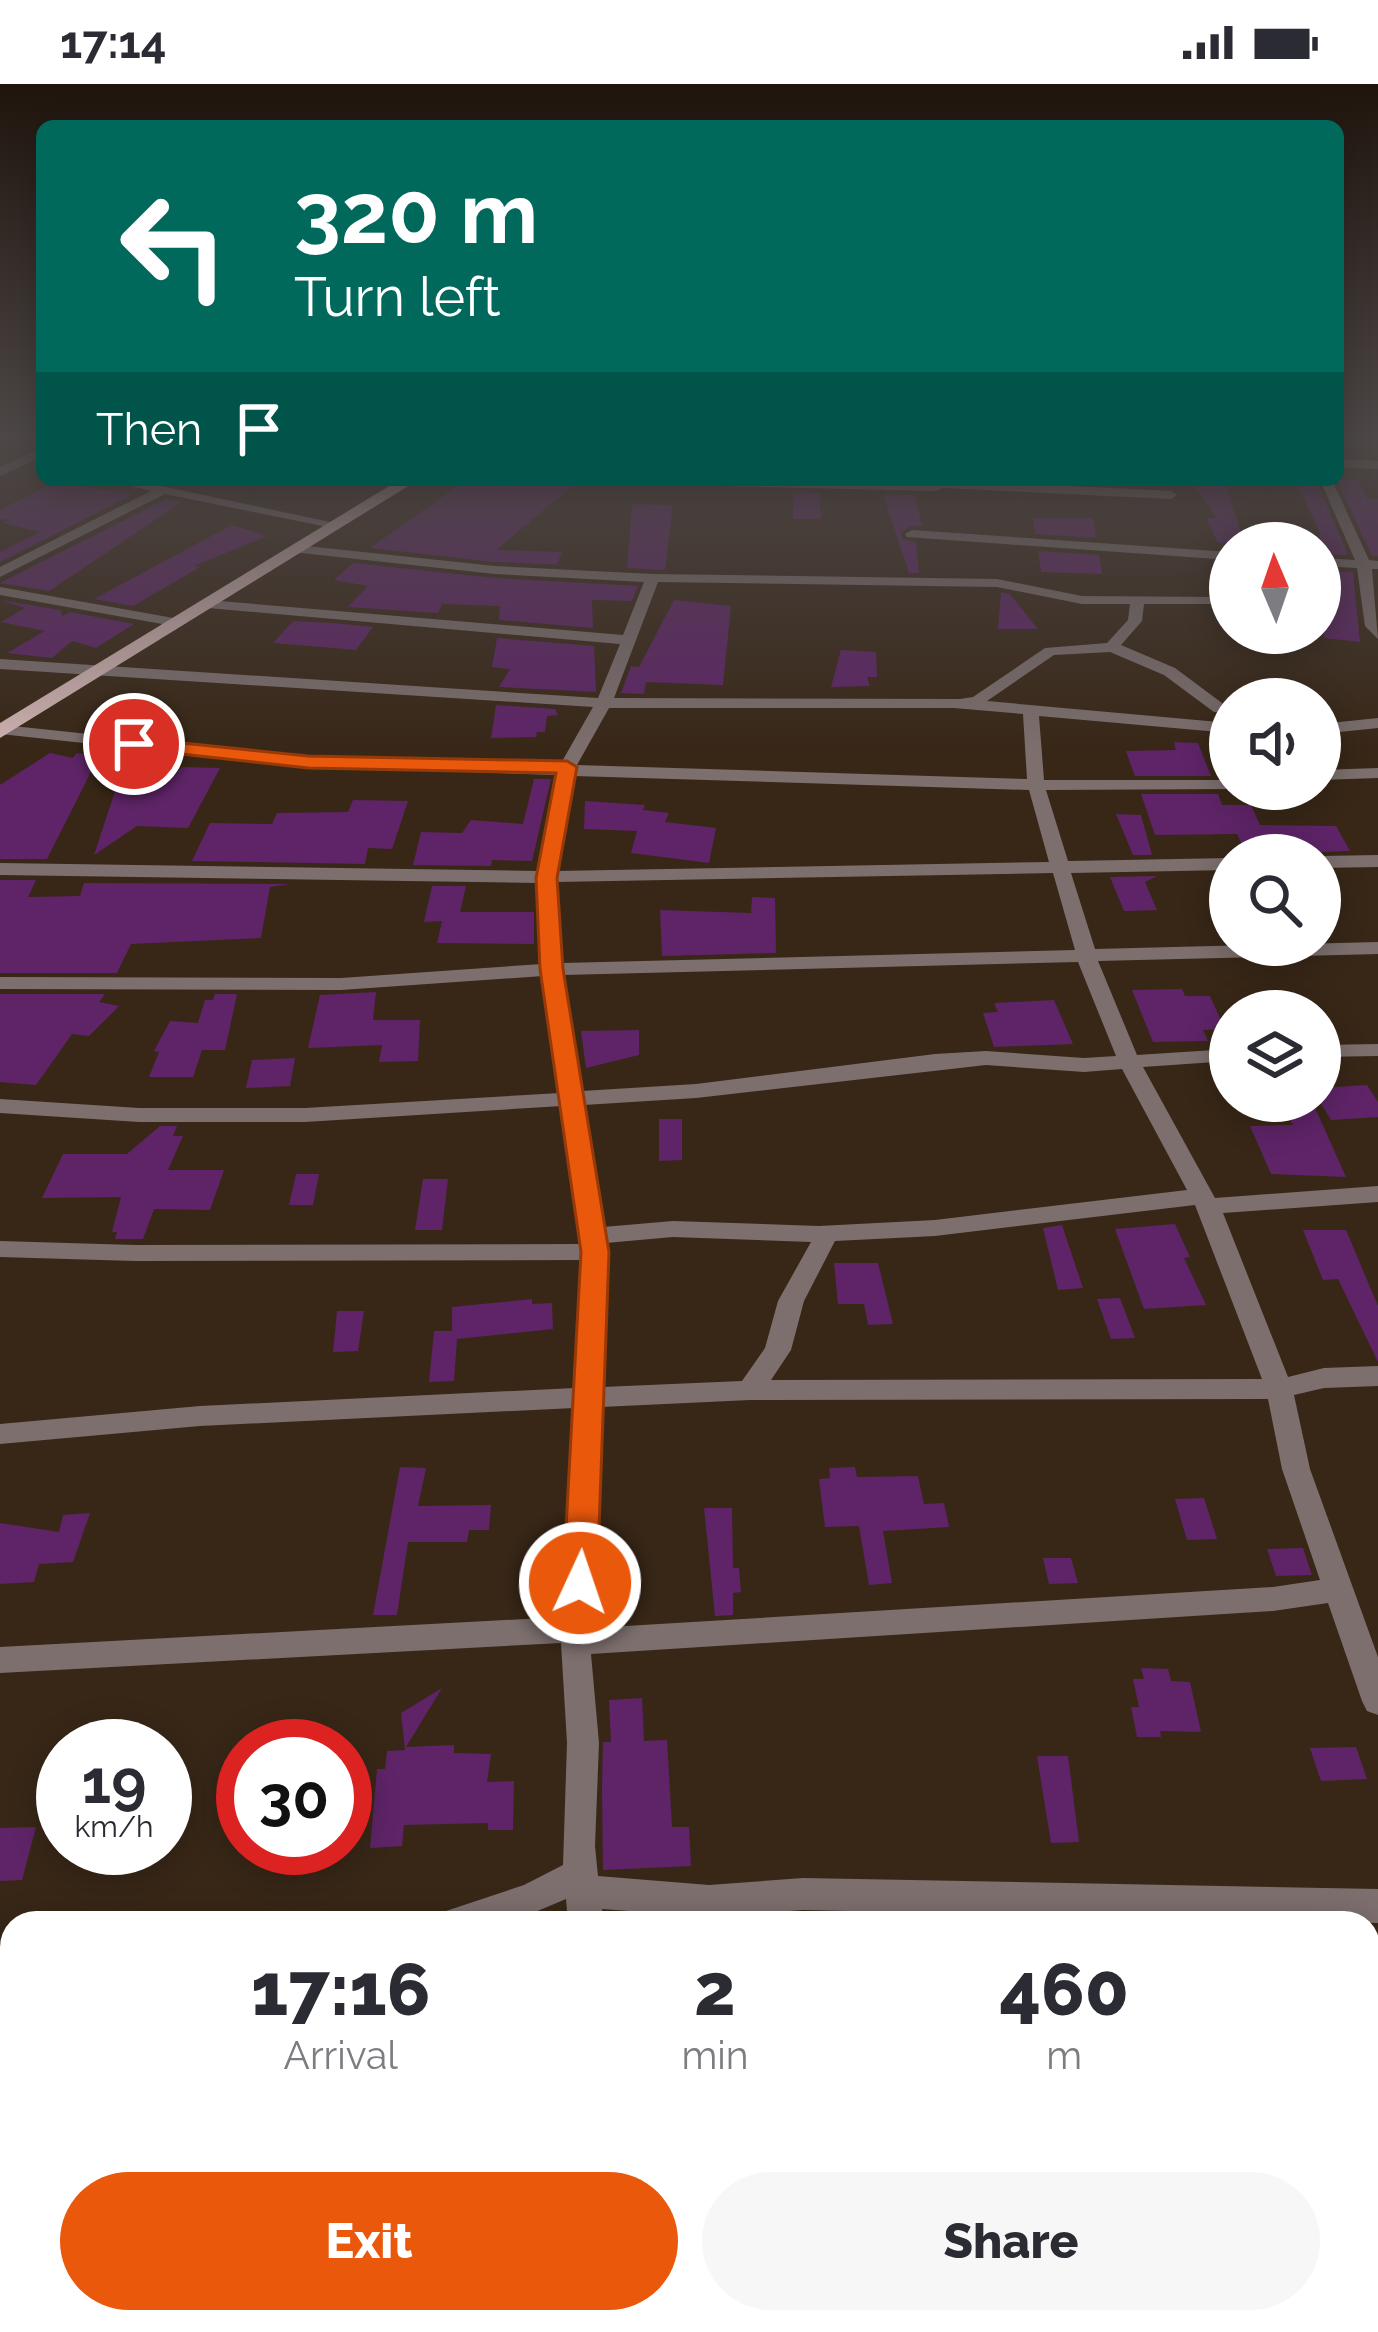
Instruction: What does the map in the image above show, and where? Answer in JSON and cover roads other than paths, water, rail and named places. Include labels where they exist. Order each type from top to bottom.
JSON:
[{"type":"main road","points":[[2,731],[309,542]]},
{"type":"street","points":[[0,573],[61,542]]},
{"type":"street","points":[[1027,542],[1209,555]]},
{"type":"street","points":[[297,549],[495,570],[653,578],[997,583],[1082,600],[1209,600]]},
{"type":"street","points":[[1341,563],[1371,565],[1370,614],[1378,634]]},
{"type":"street","points":[[584,1896],[578,1846],[583,1743],[576,1636],[594,1244],[569,1101],[546,878],[567,767],[604,703],[653,578]]},
{"type":"street","points":[[0,591],[179,622]]},
{"type":"street","points":[[1111,646],[1135,621],[1137,603]]},
{"type":"street","points":[[208,604],[628,640]]},
{"type":"street","points":[[0,664],[604,703],[954,703],[977,701],[1050,651],[1111,646],[1163,665],[1209,698]]},
{"type":"street","points":[[954,703],[1209,726]]},
{"type":"street","points":[[1030,712],[1036,784],[1101,1001],[1205,1201],[1279,1390],[1296,1469],[1339,1589],[1364,1622],[1378,1701]]},
{"type":"street","points":[[1341,727],[1378,723]]},
{"type":"street","points":[[2,731],[308,762],[1036,784],[1209,784]]},
{"type":"street","points":[[1341,774],[1378,773]]},
{"type":"street","points":[[1341,862],[1378,861]]},
{"type":"street","points":[[0,869],[546,878],[1209,864]]},
{"type":"street","points":[[0,983],[341,984],[552,969],[1378,947]]},
{"type":"street","points":[[1341,1051],[1378,1050]]},
{"type":"street","points":[[0,1106],[139,1115],[305,1115],[696,1091],[952,1060],[1129,1062],[1209,1056]]},
{"type":"street","points":[[0,1249],[135,1253],[594,1244],[673,1229],[827,1234],[1205,1201],[1378,1194]]},
{"type":"street","points":[[750,1390],[778,1350],[791,1300],[827,1234]]},
{"type":"street","points":[[0,1434],[200,1416],[750,1390],[1279,1390],[1324,1378],[1378,1376]]},
{"type":"street","points":[[0,1660],[576,1636],[1273,1599],[1339,1589]]},
{"type":"street","points":[[495,1911],[532,1899],[584,1896],[709,1901],[803,1894],[1378,1906]]}]
